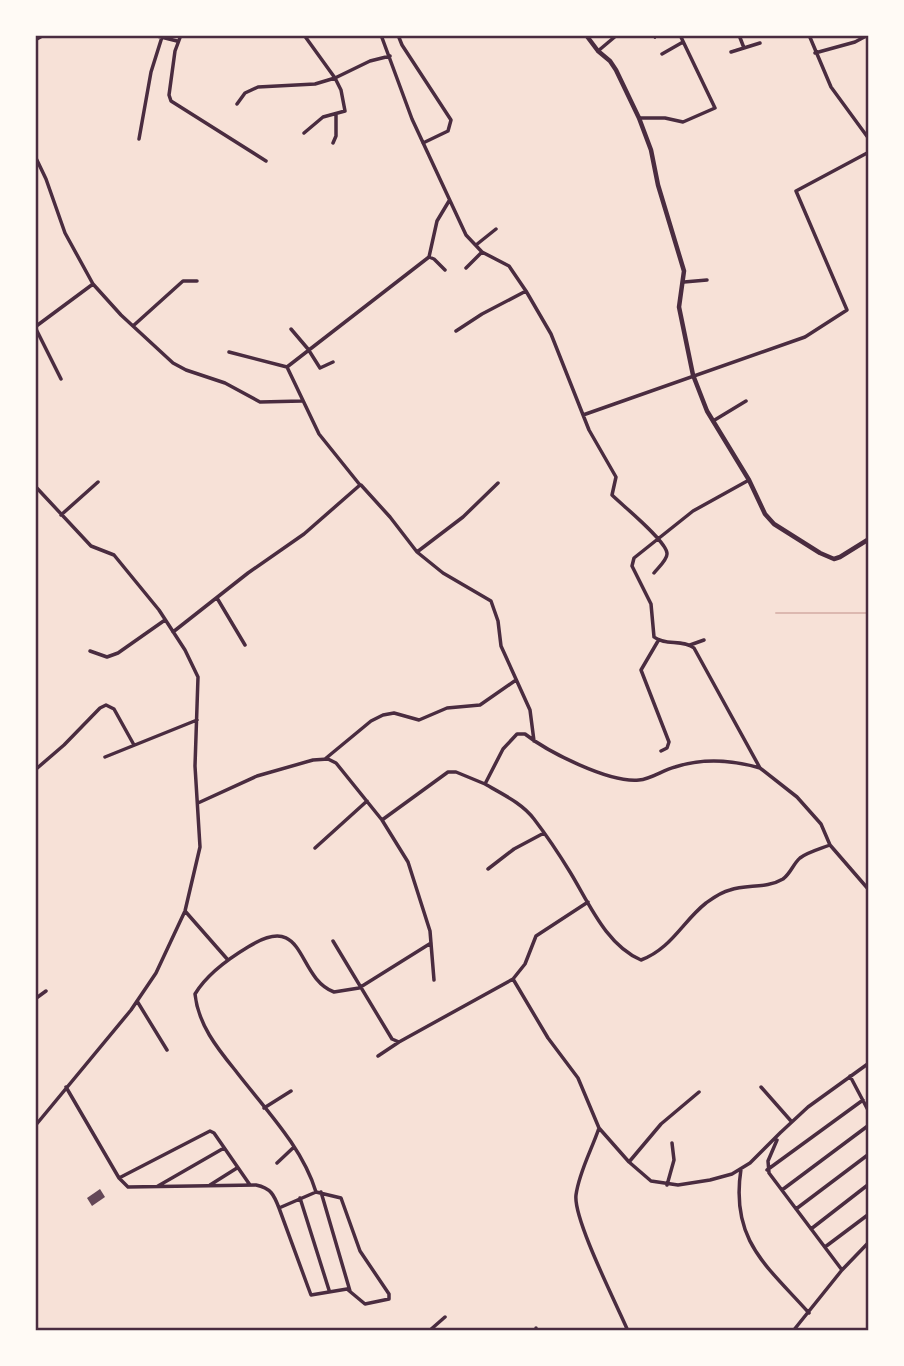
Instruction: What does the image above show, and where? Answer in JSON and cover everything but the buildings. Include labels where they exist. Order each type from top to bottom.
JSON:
[{"type":"street","points":[[35,40],[44,35]]},
{"type":"street","points":[[153,35],[177,41]]},
{"type":"street","points":[[181,35],[177,41],[169,95],[171,101],[266,161]]},
{"type":"street","points":[[304,35],[335,78],[345,107],[345,111],[323,117],[304,133]]},
{"type":"street","points":[[381,35],[412,119],[466,235],[482,252],[509,266],[526,291],[551,334],[589,430],[616,477],[612,495],[658,538],[667,555],[654,573]]},
{"type":"street","points":[[398,35],[451,120],[448,131],[424,143]]},
{"type":"street","points":[[586,35],[616,70],[639,118],[684,271],[679,307],[692,375],[713,421],[749,481],[765,514],[774,524],[829,557],[840,557],[869,539]]},
{"type":"street","points":[[598,51],[617,35]]},
{"type":"street","points":[[639,118],[683,121],[715,108],[680,35]]},
{"type":"street","points":[[739,35],[744,48]]},
{"type":"street","points":[[809,35],[831,86],[869,139]]},
{"type":"street","points":[[815,53],[855,42],[867,35]]},
{"type":"street","points":[[139,139],[151,72],[162,37]]},
{"type":"street","points":[[662,54],[683,42]]},
{"type":"street","points":[[731,52],[760,43]]},
{"type":"street","points":[[237,104],[245,93],[258,87],[315,84],[335,78],[370,61],[390,57]]},
{"type":"street","points":[[333,143],[336,136],[336,115]]},
{"type":"street","points":[[583,415],[805,337],[848,310],[796,191],[869,152]]},
{"type":"street","points":[[35,156],[65,233],[93,284],[173,363],[225,383],[264,403],[302,401]]},
{"type":"street","points":[[287,367],[429,257],[437,221],[449,201]]},
{"type":"street","points":[[476,245],[496,229]]},
{"type":"street","points":[[466,268],[482,252]]},
{"type":"street","points":[[429,257],[445,270]]},
{"type":"street","points":[[133,326],[183,281],[197,281]]},
{"type":"street","points":[[684,282],[707,281]]},
{"type":"street","points":[[61,379],[35,327],[93,284]]},
{"type":"street","points":[[456,331],[526,291]]},
{"type":"street","points":[[35,318],[40,323]]},
{"type":"street","points":[[291,329],[320,368],[333,362]]},
{"type":"street","points":[[229,352],[287,367]]},
{"type":"street","points":[[287,367],[319,434],[417,552],[443,573],[491,599],[498,621],[501,646],[530,710],[534,741]]},
{"type":"street","points":[[713,421],[746,401]]},
{"type":"street","points":[[704,640],[690,645],[658,640],[653,634],[650,599],[632,562],[693,511],[749,481]]},
{"type":"street","points":[[61,515],[98,482]]},
{"type":"street","points":[[417,552],[463,517],[498,483]]},
{"type":"street","points":[[173,632],[304,534],[360,485]]},
{"type":"street","points":[[35,486],[92,546],[114,555],[165,620],[198,677],[195,766],[200,847],[185,911],[156,974],[137,1001],[36,1123]]},
{"type":"street","points":[[217,598],[245,645]]},
{"type":"street","points":[[90,651],[107,657],[118,653],[165,620]]},
{"type":"street","points":[[658,640],[641,670],[668,742],[668,747],[661,751]]},
{"type":"street","points":[[690,645],[713,681],[760,768],[797,797],[821,824],[830,845],[869,890]]},
{"type":"street","points":[[325,759],[371,721],[383,715],[394,713],[419,720],[447,708],[481,705],[516,680]]},
{"type":"street","points":[[35,770],[106,705],[114,709],[134,745]]},
{"type":"street","points":[[105,757],[197,720]]},
{"type":"street","points":[[485,784],[503,749],[517,734],[524,734],[579,765],[605,774],[639,780],[676,766],[715,760],[760,768]]},
{"type":"street","points":[[35,758],[40,765]]},
{"type":"street","points":[[198,803],[257,776],[313,760],[325,759],[336,763],[382,820],[408,862],[429,931],[434,980]]},
{"type":"street","points":[[382,820],[448,772],[456,772],[485,784],[525,810],[544,833],[603,926],[621,948],[641,960],[649,957],[682,930],[697,911],[718,895],[730,889],[774,883],[791,871],[799,859],[830,845]]},
{"type":"street","points":[[315,848],[367,801]]},
{"type":"street","points":[[488,869],[514,849],[544,833]]},
{"type":"street","points":[[378,1056],[513,979],[525,964],[536,936],[588,902]]},
{"type":"street","points":[[185,911],[229,960]]},
{"type":"street","points":[[279,1208],[319,1192],[337,1196],[343,1201],[360,1251],[390,1298],[368,1304],[350,1290],[319,1192],[294,1147],[212,1041],[196,1006],[195,994],[200,986],[229,960],[263,937],[282,935],[292,942],[328,990],[341,993],[359,988],[431,943]]},
{"type":"street","points":[[334,941],[359,988],[392,1039],[399,1042]]},
{"type":"street","points":[[513,979],[548,1038],[578,1078],[600,1128],[629,1162],[651,1181],[667,1185],[710,1180],[741,1169],[791,1121],[869,1063]]},
{"type":"street","points":[[35,999],[46,991]]},
{"type":"street","points":[[137,1001],[167,1050]]},
{"type":"street","points":[[850,1076],[869,1112]]},
{"type":"street","points":[[66,1087],[119,1178],[128,1186],[250,1185],[270,1189],[311,1295],[329,1290],[350,1290]]},
{"type":"street","points":[[761,1087],[791,1121]]},
{"type":"street","points":[[264,1108],[291,1091]]},
{"type":"street","points":[[629,1162],[661,1124],[699,1091]]},
{"type":"street","points":[[767,1170],[863,1100]]},
{"type":"street","points":[[782,1190],[869,1125]]},
{"type":"street","points":[[600,1128],[582,1176],[576,1204],[628,1331]]},
{"type":"street","points":[[119,1178],[206,1131],[214,1133],[250,1185]]},
{"type":"street","points":[[781,1132],[769,1155],[767,1170],[842,1270]]},
{"type":"street","points":[[667,1185],[674,1160],[672,1143]]},
{"type":"street","points":[[277,1163],[294,1147]]},
{"type":"street","points":[[156,1187],[224,1148]]},
{"type":"street","points":[[796,1209],[869,1154]]},
{"type":"street","points":[[208,1186],[237,1168]]},
{"type":"street","points":[[741,1169],[738,1201],[749,1243],[809,1313]]},
{"type":"street","points":[[811,1229],[869,1184]]},
{"type":"street","points":[[300,1198],[329,1290]]},
{"type":"street","points":[[825,1247],[869,1214]]},
{"type":"street","points":[[793,1331],[842,1270],[869,1242]]},
{"type":"street","points":[[429,1331],[445,1317]]},
{"type":"lane","points":[[652,35],[655,38]]},
{"type":"waterway","points":[[776,613],[869,613]]}]
